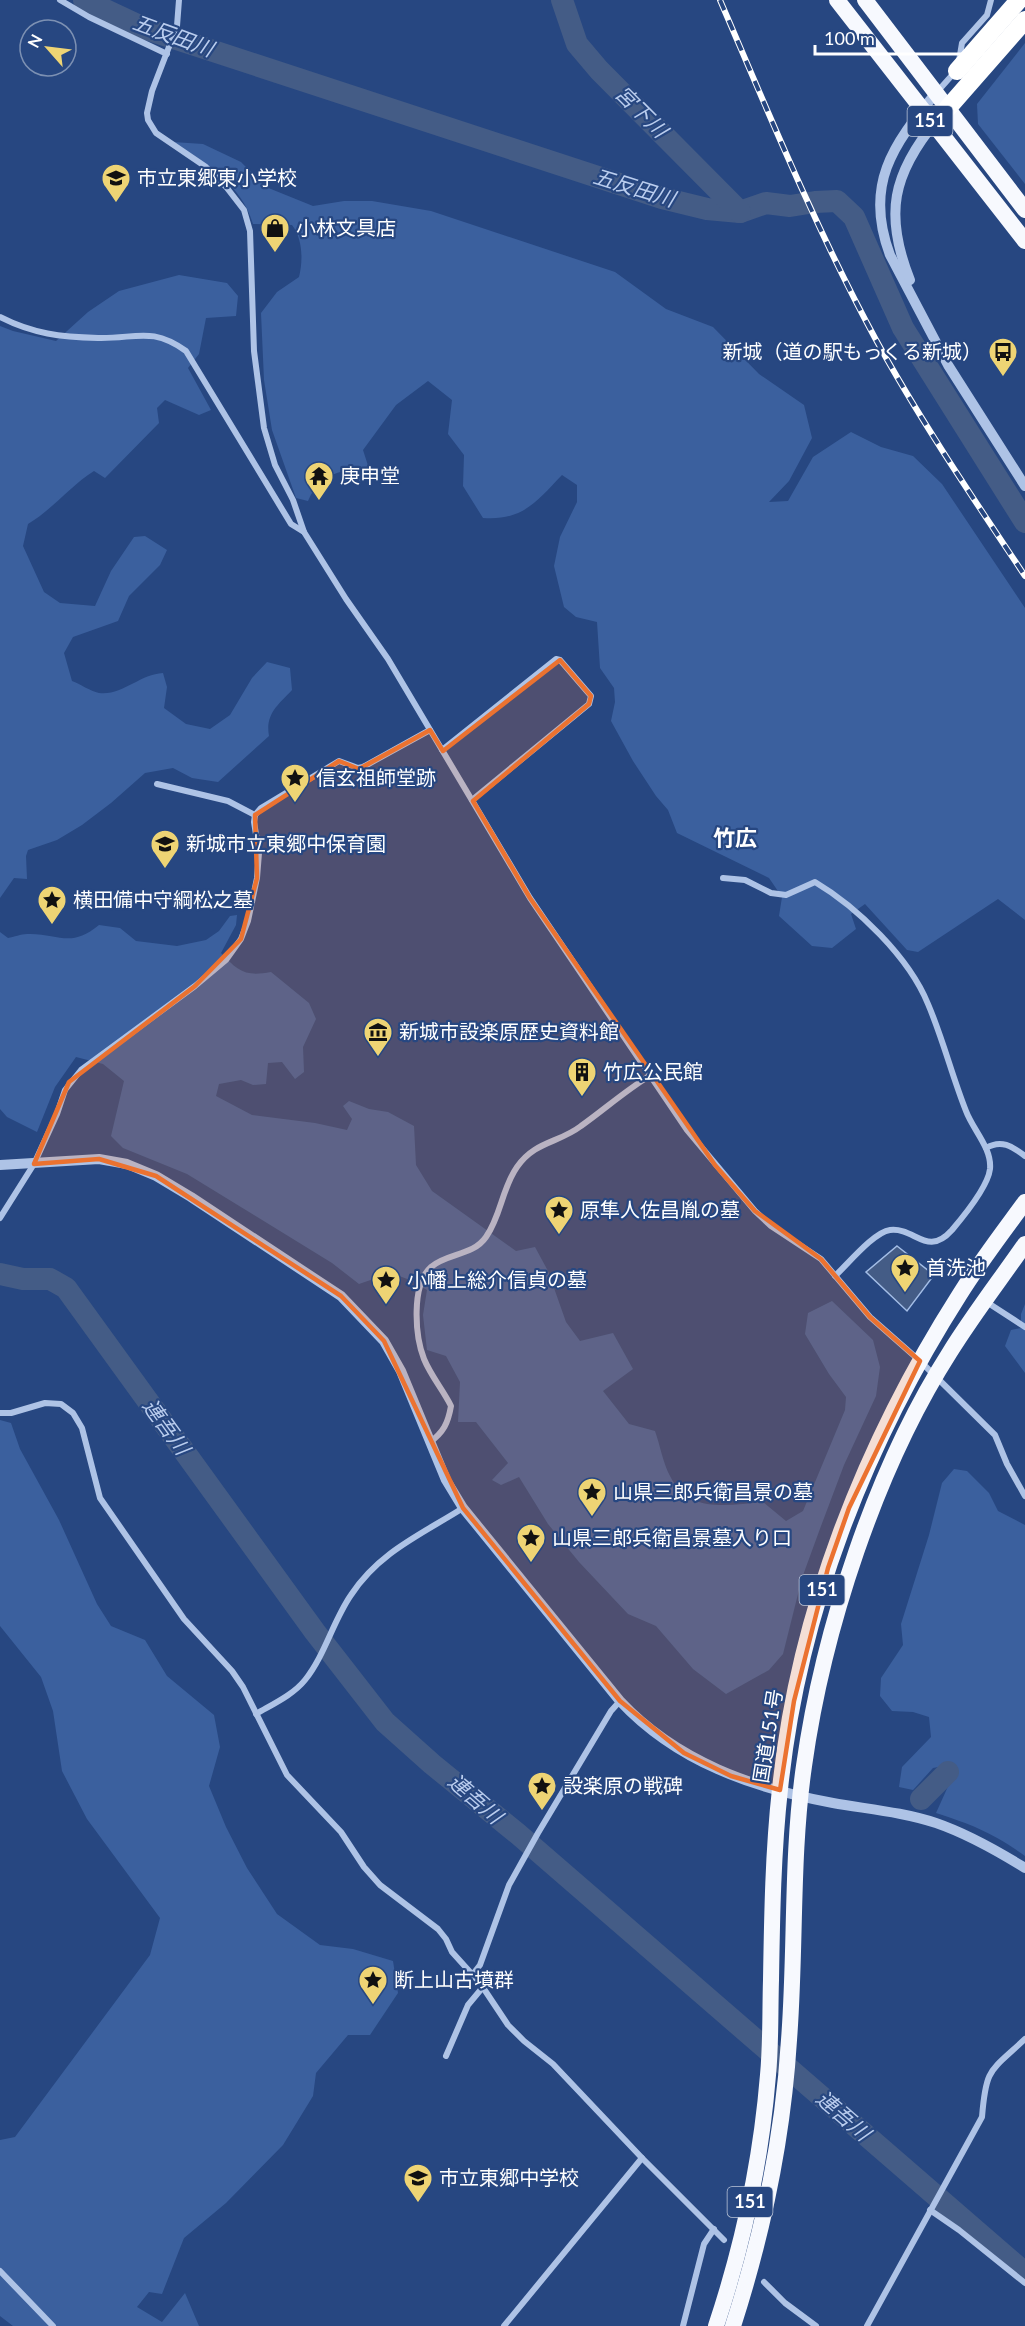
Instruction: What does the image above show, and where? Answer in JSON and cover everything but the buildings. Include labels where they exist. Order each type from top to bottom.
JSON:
[{"type":"highway","name":"151","points":[[837,0],[1025,241]]},
{"type":"highway","name":"151","points":[[865,0],[1025,210]]},
{"type":"highway","points":[[957,71],[1019,0]]},
{"type":"highway","points":[[947,109],[1025,20]]},
{"type":"highway","name":"国道151号","points":[[716,2326],[728,2290],[752,2195],[768,2074],[773,1903],[780,1790],[794,1701],[810,1630],[849,1508],[879,1442],[920,1361],[960,1294],[1025,1202]]},
{"type":"highway","name":"国道151号","points":[[733,2326],[758,2243],[786,2086],[801,1795],[815,1702],[848,1576],[898,1450],[935,1377],[1025,1244]]},
{"type":"street","points":[[60,0],[89,17],[168,51]]},
{"type":"street","points":[[180,0],[177,26],[152,91],[147,113],[148,120],[156,133],[206,167],[227,188],[244,210],[250,231],[254,351],[264,428],[275,465],[293,500],[304,532],[346,599],[388,659],[530,898],[687,1130],[755,1211],[771,1226],[821,1259],[870,1317],[920,1361],[995,1435],[1007,1464],[1025,1496]]},
{"type":"street","points":[[991,0],[987,15],[962,43],[957,71],[922,110],[888,163],[880,186],[880,210],[884,238],[890,255],[948,365],[1025,486]]},
{"type":"street","points":[[929,329],[904,266],[898,240],[895,208],[898,186],[905,167],[933,125],[947,109]]},
{"type":"street","points":[[0,317],[23,329],[52,335],[101,338],[146,334],[170,339],[186,351],[291,524],[304,532]]},
{"type":"street","points":[[442,750],[555,659],[560,660],[591,696],[589,704],[472,800]]},
{"type":"street","points":[[0,1218],[34,1164],[69,1082],[81,1070],[195,986],[226,960],[241,939],[248,921],[257,878],[259,853],[255,815],[261,808],[339,761],[357,768],[363,767],[430,730]]},
{"type":"street","points":[[157,784],[228,801],[255,815]]},
{"type":"street","points":[[723,878],[745,880],[771,893],[786,895],[815,882],[877,930],[916,982],[927,1002],[966,1113],[986,1148],[990,1169],[986,1183],[951,1231],[931,1243],[920,1241],[903,1231],[889,1230],[879,1235],[835,1276]]},
{"type":"street","points":[[429,1443],[441,1434],[449,1422],[451,1406],[431,1375],[423,1357],[419,1334],[417,1299],[422,1282],[430,1268],[469,1251],[483,1242],[493,1228],[505,1190],[528,1153],[580,1128],[651,1075]]},
{"type":"street","points":[[986,1148],[999,1142],[1011,1146],[1025,1156]]},
{"type":"street","points":[[0,1164],[99,1159],[127,1164],[156,1176],[341,1296],[384,1341],[401,1371],[446,1480],[463,1508],[620,1701],[636,1718],[684,1753],[731,1776],[780,1790],[935,1823],[987,1844],[1025,1868]]},
{"type":"street","points":[[985,1301],[1025,1327]]},
{"type":"street","points":[[0,1413],[11,1413],[45,1403],[61,1404],[73,1413],[82,1428],[100,1498],[184,1619],[232,1671],[243,1687],[287,1775],[341,1832],[364,1867],[380,1885],[438,1929],[459,1962],[473,1974],[508,2025],[524,2042],[554,2064],[642,2158],[724,2240]]},
{"type":"street","points":[[256,1714],[291,1693],[305,1679],[351,1594],[382,1560],[407,1540],[463,1508]]},
{"type":"street","points":[[473,1974],[480,1965],[509,1885],[611,1711],[620,1701]]},
{"type":"street","points":[[446,2056],[468,2005],[483,1987]]},
{"type":"street","points":[[867,2326],[982,2117],[987,2078],[996,2064],[1025,2039]]},
{"type":"street","points":[[504,2326],[642,2158]]},
{"type":"street","points":[[931,2208],[1025,2283]]},
{"type":"street","points":[[683,2326],[704,2244],[714,2229]]},
{"type":"street","points":[[0,2271],[53,2326]]},
{"type":"street","points":[[764,2282],[785,2303],[816,2326]]},
{"type":"highlighted area","points":[[560,660],[591,696],[589,704],[473,801],[530,898],[715,1165],[755,1211],[821,1259],[870,1317],[920,1361],[849,1508],[828,1568],[794,1701],[780,1790],[731,1776],[684,1753],[620,1701],[463,1508],[384,1341],[341,1296],[156,1176],[99,1159],[34,1164],[69,1082],[195,986],[241,939],[257,878],[255,815],[339,761],[359,769],[430,730],[443,751]]},
{"type":"shaded area","points":[[1025,43],[1025,184],[978,124],[977,104]]},
{"type":"shaded area","points":[[173,142],[203,144],[241,162],[266,187],[313,206],[344,201],[372,201],[431,211],[615,272],[666,309],[713,327],[759,374],[804,405],[812,438],[789,481],[769,502],[788,501],[813,457],[851,432],[881,447],[913,456],[942,484],[1025,608],[1025,920],[998,899],[918,952],[907,950],[865,904],[851,914],[856,929],[832,948],[812,946],[779,916],[782,897],[769,878],[677,833],[668,810],[633,761],[611,721],[615,702],[614,688],[600,668],[597,622],[576,617],[564,607],[554,566],[560,537],[577,502],[577,485],[562,475],[537,501],[519,513],[497,518],[483,518],[463,486],[464,455],[448,434],[452,400],[428,381],[396,405],[363,450],[372,478],[354,485],[344,471],[322,481],[308,501],[296,498],[272,430],[264,380],[261,313],[277,292],[299,277],[301,257],[296,231],[292,225],[253,224],[248,210],[232,186],[198,158]]},
{"type":"shaded area","points":[[179,275],[227,283],[238,296],[236,316],[206,318],[199,354],[188,368],[211,410],[199,415],[165,400],[157,408],[159,423],[105,478],[94,471],[28,524],[23,546],[44,592],[60,603],[95,606],[111,571],[134,537],[145,536],[167,550],[160,565],[129,596],[118,621],[73,637],[64,653],[72,681],[96,692],[107,693],[163,673],[167,687],[164,708],[186,724],[210,729],[230,715],[252,678],[267,662],[290,668],[292,690],[271,716],[269,736],[218,782],[192,778],[173,768],[145,773],[82,825],[57,840],[28,850],[27,879],[14,878],[0,898],[0,326],[56,341],[88,312],[119,291]]},
{"type":"shaded area","points":[[237,915],[236,925],[221,953],[237,968],[248,973],[271,972],[309,1003],[316,1019],[303,1047],[304,1072],[295,1079],[282,1062],[268,1063],[266,1084],[253,1085],[241,1080],[219,1084],[216,1096],[252,1115],[315,1123],[347,1130],[352,1119],[343,1106],[349,1101],[369,1109],[388,1112],[414,1126],[416,1165],[432,1191],[516,1251],[535,1247],[548,1271],[566,1322],[580,1341],[613,1333],[633,1369],[603,1391],[629,1424],[655,1431],[670,1476],[688,1497],[699,1502],[723,1505],[763,1502],[786,1521],[803,1511],[845,1410],[846,1397],[805,1334],[808,1313],[832,1301],[873,1340],[880,1367],[876,1396],[844,1465],[802,1578],[783,1654],[769,1670],[726,1694],[693,1669],[656,1626],[628,1614],[579,1562],[548,1524],[519,1477],[501,1485],[492,1480],[508,1463],[476,1422],[458,1422],[460,1382],[446,1356],[427,1350],[423,1315],[427,1290],[391,1273],[359,1284],[332,1263],[187,1174],[123,1148],[111,1136],[124,1081],[103,1064],[76,1057],[55,1087],[37,1132],[7,1117],[0,1109],[0,932],[8,938],[22,934],[38,934],[72,938],[89,932],[99,925],[120,928],[136,941],[177,946],[206,940],[219,931],[230,916]]},
{"type":"shaded area","name":"首洗池","points":[[897,1246],[934,1275],[907,1311],[866,1272]]},
{"type":"shaded area","points":[[1025,1304],[1025,1373],[1005,1346],[1011,1330],[1021,1328],[1021,1314]]},
{"type":"shaded area","points":[[0,1420],[11,1423],[20,1449],[59,1520],[97,1604],[111,1626],[145,1640],[167,1676],[214,1715],[220,1747],[209,1786],[226,1827],[247,1868],[277,1914],[320,1945],[353,1949],[393,1961],[398,1993],[370,2035],[348,2035],[316,2073],[313,2096],[283,2145],[226,2203],[184,2238],[162,2294],[149,2292],[137,2307],[162,2322],[185,2293],[199,2326],[13,2326],[0,2316],[0,2140],[15,2137],[150,1955],[160,1918],[87,1819],[62,1771],[53,1711],[41,1677],[0,1626]]},
{"type":"shaded area","points":[[954,1469],[967,1471],[989,1493],[998,1511],[1025,1525],[1025,1856],[982,1830],[936,1813],[950,1782],[949,1765],[933,1768],[913,1790],[899,1787],[902,1767],[931,1737],[929,1717],[913,1712],[892,1711],[880,1696],[881,1678],[903,1645],[901,1624],[929,1535],[942,1483]]},
{"type":"waterway","name":"五反田川","points":[[84,0],[146,29],[662,198],[707,209],[740,212],[766,203],[790,206],[837,201],[854,217],[903,328],[1025,522]]},
{"type":"waterway","name":"宮下川","points":[[562,0],[577,44],[599,70],[740,212]]},
{"type":"waterway","name":"連吾川","points":[[0,1274],[23,1279],[50,1279],[66,1288],[315,1632],[385,1722],[432,1764],[518,1834],[1025,2273]]},
{"type":"waterway","points":[[921,1799],[948,1772]]},
{"type":"railway","points":[[720,0],[813,213],[853,297],[892,369],[1025,576]]},
{"type":"place","name":"市立東郷東小学校","points":[[116,204]]},
{"type":"place","name":"小林文具店","points":[[275,254]]},
{"type":"place","name":"新城（道の駅もっくる新城）","points":[[1003,378]]},
{"type":"place","name":"庚申堂","points":[[319,502]]},
{"type":"place","name":"信玄祖師堂跡","points":[[295,804]]},
{"type":"place","name":"新城市立東郷中保育園","points":[[165,870]]},
{"type":"place","name":"横田備中守綱松之墓","points":[[52,926]]},
{"type":"place","name":"新城市設楽原歴史資料館","points":[[378,1058]]},
{"type":"place","name":"竹広公民館","points":[[582,1098]]},
{"type":"place","name":"原隼人佐昌胤の墓","points":[[559,1236]]},
{"type":"place","name":"首洗池","points":[[905,1294]]},
{"type":"place","name":"小幡上総介信貞の墓","points":[[386,1306]]},
{"type":"place","name":"山県三郎兵衛昌景の墓","points":[[592,1518]]},
{"type":"place","name":"山県三郎兵衛昌景墓入り口","points":[[531,1564]]},
{"type":"place","name":"設楽原の戦碑","points":[[542,1812]]},
{"type":"place","name":"断上山古墳群","points":[[373,2006]]},
{"type":"place","name":"市立東郷中学校","points":[[418,2204]]},
{"type":"district","name":"竹広","points":[[735,838]]}]
